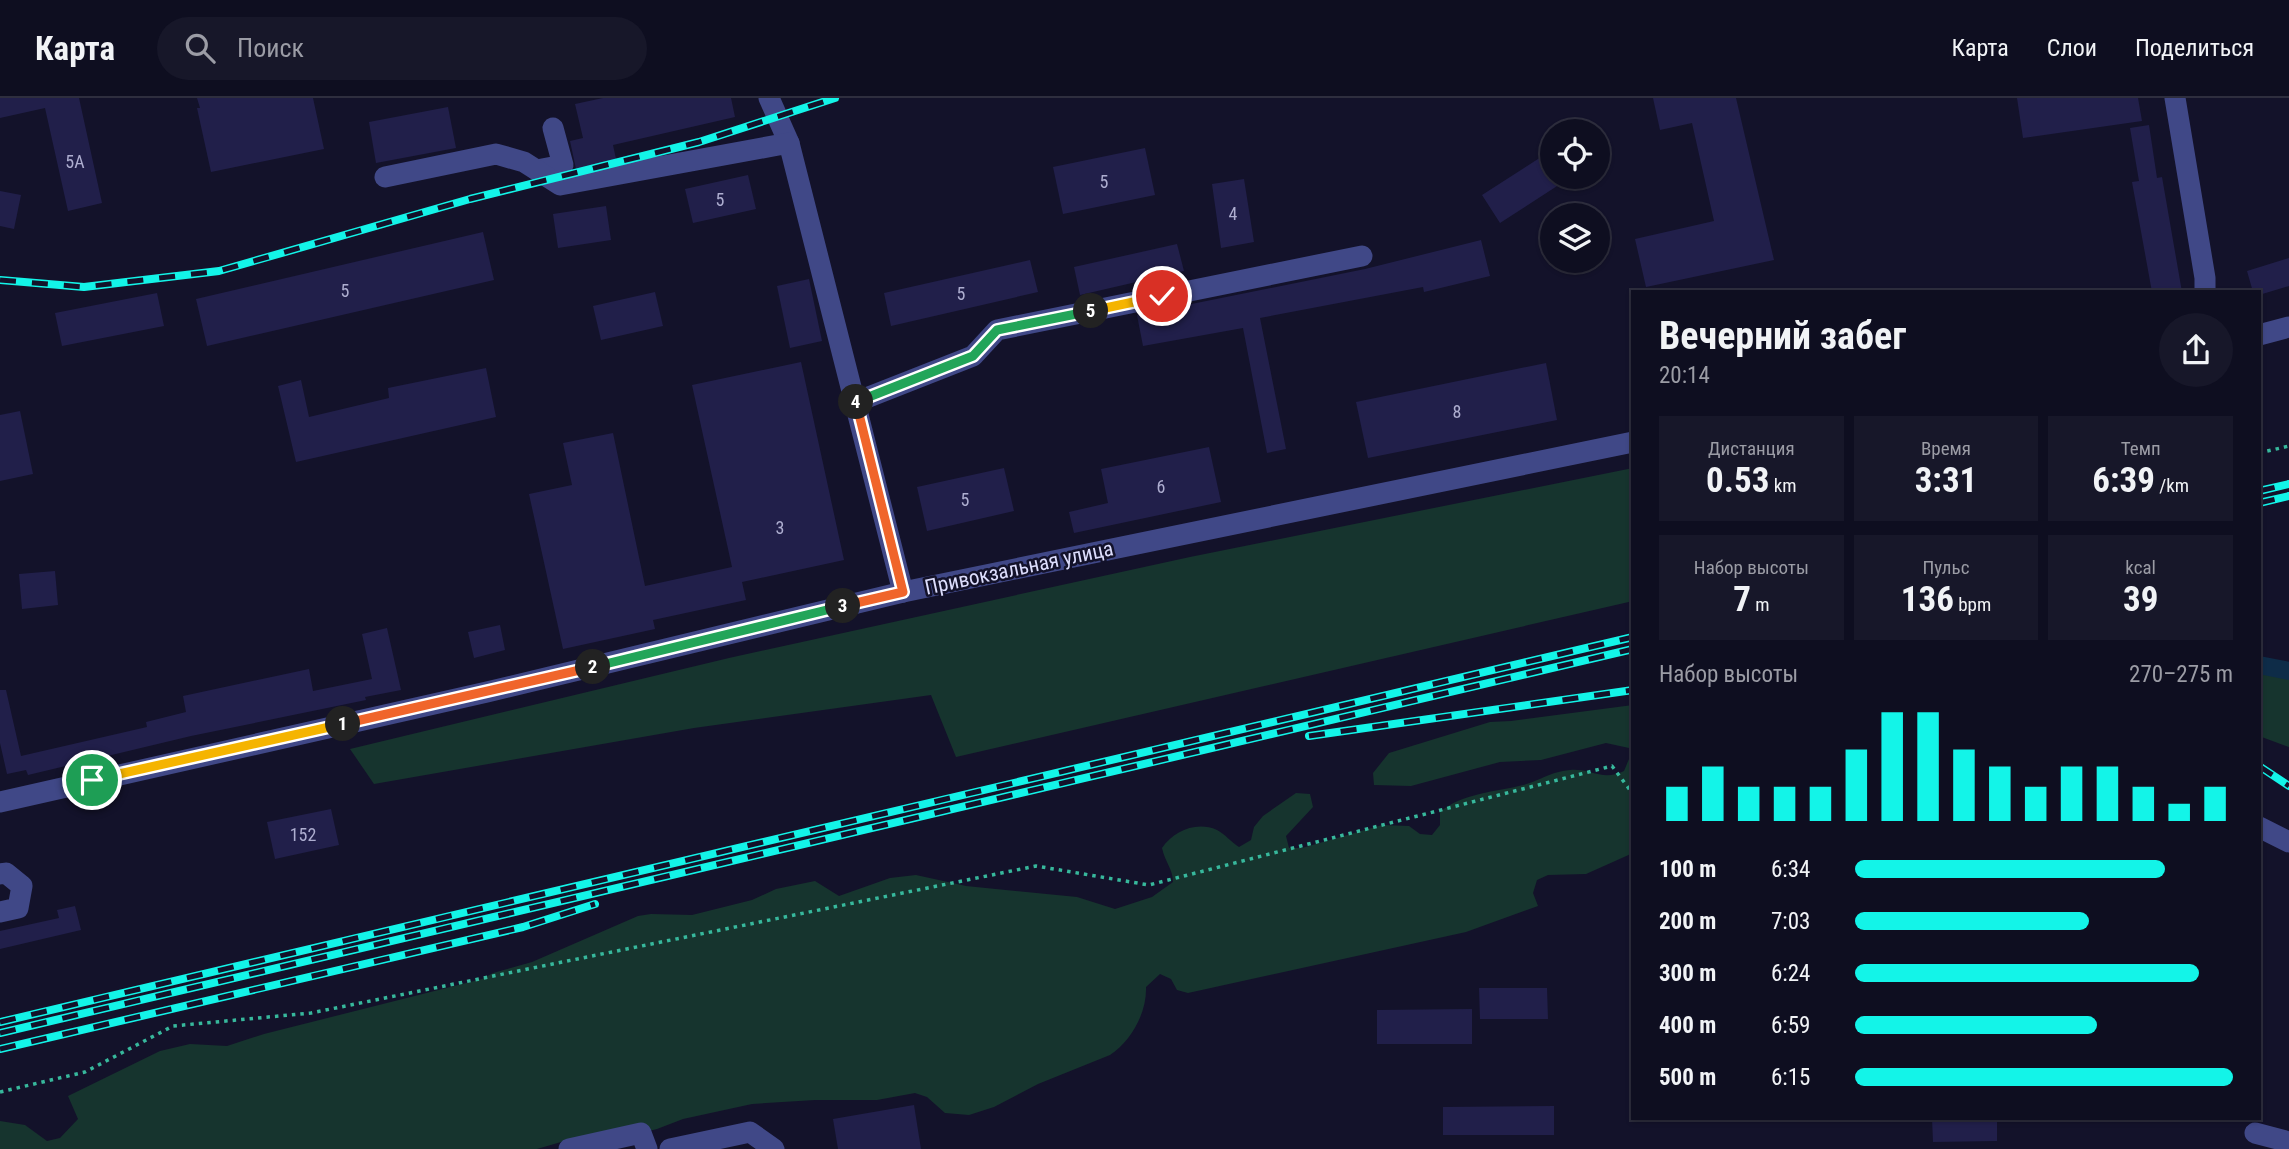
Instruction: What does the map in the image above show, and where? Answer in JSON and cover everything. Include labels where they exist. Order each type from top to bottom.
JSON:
[{"type":"street","points":[[769,98],[789,143],[903,592]]},
{"type":"street","points":[[2175,98],[2205,285]]},
{"type":"street","points":[[537,170],[563,164],[553,128]]},
{"type":"street","points":[[385,177],[495,154],[524,162],[559,186],[789,143]]},
{"type":"street","points":[[856,402],[973,356],[997,330],[1362,256]]},
{"type":"street","points":[[2261,334],[2289,327]]},
{"type":"street","name":"Привокзальная улица","points":[[0,802],[487,692],[903,592],[1631,442]]},
{"type":"street","points":[[2261,828],[2289,842]]},
{"type":"street","points":[[0,874],[6,873],[22,886],[18,908],[0,912]]},
{"type":"street","points":[[682,1148],[750,1132],[774,1149]]},
{"type":"street","points":[[569,1149],[641,1133],[647,1149]]},
{"type":"street","points":[[2255,1133],[2289,1142]]},
{"type":"path","points":[[2261,453],[2289,446]]},
{"type":"path","points":[[0,1092],[85,1073],[173,1026],[311,1013],[1036,866],[1149,885],[1612,766],[1631,791]]},
{"type":"green space","points":[[1631,468],[1631,601],[956,757],[931,695],[694,728],[374,784],[350,749],[729,658],[1190,557]]},
{"type":"green space","points":[[2261,665],[2289,671],[2289,747],[2261,737]]},
{"type":"green space","points":[[1631,705],[1631,854],[1586,874],[1548,875],[1537,880],[1533,893],[1538,906],[1466,932],[1188,993],[1177,990],[1171,979],[1160,974],[1146,987],[1144,1007],[1136,1026],[1125,1042],[1110,1055],[1038,1084],[994,1107],[969,1115],[945,1113],[927,1097],[915,1093],[877,1100],[752,1104],[683,1119],[657,1129],[616,1139],[561,1142],[537,1149],[0,1149],[0,1121],[25,1125],[47,1141],[60,1138],[78,1119],[68,1096],[160,1051],[190,1044],[227,1046],[264,1034],[482,979],[493,973],[532,962],[638,916],[692,915],[752,900],[776,889],[815,881],[839,896],[890,878],[916,875],[966,886],[1077,897],[1115,909],[1152,897],[1173,882],[1162,848],[1179,832],[1194,827],[1209,827],[1239,847],[1251,840],[1254,827],[1263,816],[1296,793],[1310,794],[1313,807],[1286,836],[1289,848],[1302,848],[1382,825],[1409,826],[1420,834],[1432,835],[1440,825],[1440,812],[1458,801],[1523,785],[1563,771],[1616,774],[1624,771],[1629,759],[1629,748],[1606,743],[1541,760],[1500,762],[1411,786],[1374,785],[1373,773],[1389,753],[1490,722]]},
{"type":"building","points":[[0,98],[79,98],[102,203],[68,211],[45,108],[0,118]]},
{"type":"building","points":[[197,98],[313,98],[324,149],[211,172]]},
{"type":"building","points":[[603,98],[731,98],[735,117],[613,145],[616,159],[576,169],[570,141],[583,138],[575,104]]},
{"type":"building","points":[[1653,98],[1736,98],[1774,260],[1646,287],[1635,239],[1714,221],[1692,123],[1660,130]]},
{"type":"building","points":[[2017,98],[2138,98],[2142,121],[2023,138]]},
{"type":"building","points":[[448,107],[456,148],[376,163],[369,122]]},
{"type":"building","points":[[2149,125],[2157,178],[2162,177],[2182,290],[2152,290],[2132,182],[2139,181],[2130,128]]},
{"type":"building","points":[[1145,148],[1155,195],[1063,214],[1053,167]]},
{"type":"building","points":[[1540,158],[1540,189],[1552,189],[1500,223],[1482,195]]},
{"type":"building","points":[[748,175],[756,209],[693,223],[685,189]]},
{"type":"building","points":[[1244,179],[1254,242],[1221,248],[1212,184]]},
{"type":"building","points":[[0,191],[21,195],[14,229],[0,226]]},
{"type":"building","points":[[606,206],[611,240],[558,248],[553,214]]},
{"type":"building","points":[[483,232],[494,280],[207,346],[196,299]]},
{"type":"building","points":[[1481,240],[1490,276],[1424,292],[1423,287],[1260,318],[1286,449],[1267,453],[1243,328],[1143,346],[1137,315],[1365,269]]},
{"type":"building","points":[[1177,244],[1184,271],[1080,295],[1074,267]]},
{"type":"building","points":[[2289,258],[2289,286],[2261,294],[2261,290],[2252,290],[2247,271]]},
{"type":"building","points":[[1030,260],[1038,292],[891,326],[884,293]]},
{"type":"building","points":[[809,279],[822,341],[790,348],[777,286]]},
{"type":"building","points":[[655,292],[663,326],[601,340],[593,306]]},
{"type":"building","points":[[157,293],[164,326],[62,346],[55,313]]},
{"type":"building","points":[[801,362],[844,560],[742,582],[746,600],[653,620],[655,629],[563,649],[529,494],[572,485],[563,443],[613,433],[645,586],[732,567],[692,385]]},
{"type":"building","points":[[1546,363],[1557,420],[1368,458],[1356,402]]},
{"type":"building","points":[[486,368],[496,417],[296,462],[278,386],[301,380],[309,417],[389,398],[388,388]]},
{"type":"building","points":[[20,411],[33,474],[0,481],[0,415]]},
{"type":"building","points":[[1209,447],[1221,502],[1074,533],[1069,512],[1108,503],[1101,469]]},
{"type":"building","points":[[1004,468],[1014,511],[927,531],[917,487]]},
{"type":"building","points":[[55,571],[58,605],[22,609],[19,574]]},
{"type":"building","points":[[500,625],[505,650],[474,658],[468,632]]},
{"type":"building","points":[[387,628],[401,690],[28,775],[26,770],[7,774],[0,743],[0,690],[6,690],[21,756],[147,727],[146,722],[186,712],[183,696],[309,669],[313,691],[372,679],[362,634]]},
{"type":"building","points":[[331,809],[339,845],[275,859],[267,822]]},
{"type":"building","points":[[75,906],[81,930],[0,949],[0,931],[59,918],[57,910]]},
{"type":"building","points":[[1479,988],[1547,988],[1548,1019],[1480,1019]]},
{"type":"building","points":[[1472,1009],[1472,1044],[1377,1044],[1377,1010]]},
{"type":"building","points":[[914,1105],[921,1149],[838,1149],[833,1119]]},
{"type":"building","points":[[1554,1106],[1554,1135],[1443,1135],[1443,1107]]},
{"type":"building","points":[[1932,1120],[1997,1120],[1997,1141],[1933,1142]]},
{"type":"waterway","points":[[2261,665],[2289,671]]},
{"type":"railway","points":[[0,280],[84,287],[219,271],[470,199],[699,142],[835,98]]},
{"type":"railway","points":[[2261,491],[2289,484]]},
{"type":"railway","points":[[2261,503],[2289,496]]},
{"type":"railway","points":[[0,1022],[1631,637]]},
{"type":"railway","points":[[0,1033],[1631,649]]},
{"type":"railway","points":[[1309,736],[1631,690]]},
{"type":"railway","points":[[2261,767],[2289,786]]},
{"type":"railway","points":[[0,1049],[523,927],[595,904]]},
{"type":"route","points":[[92,780],[487,692],[903,592],[856,402],[973,356],[997,330],[1162,296]]}]
